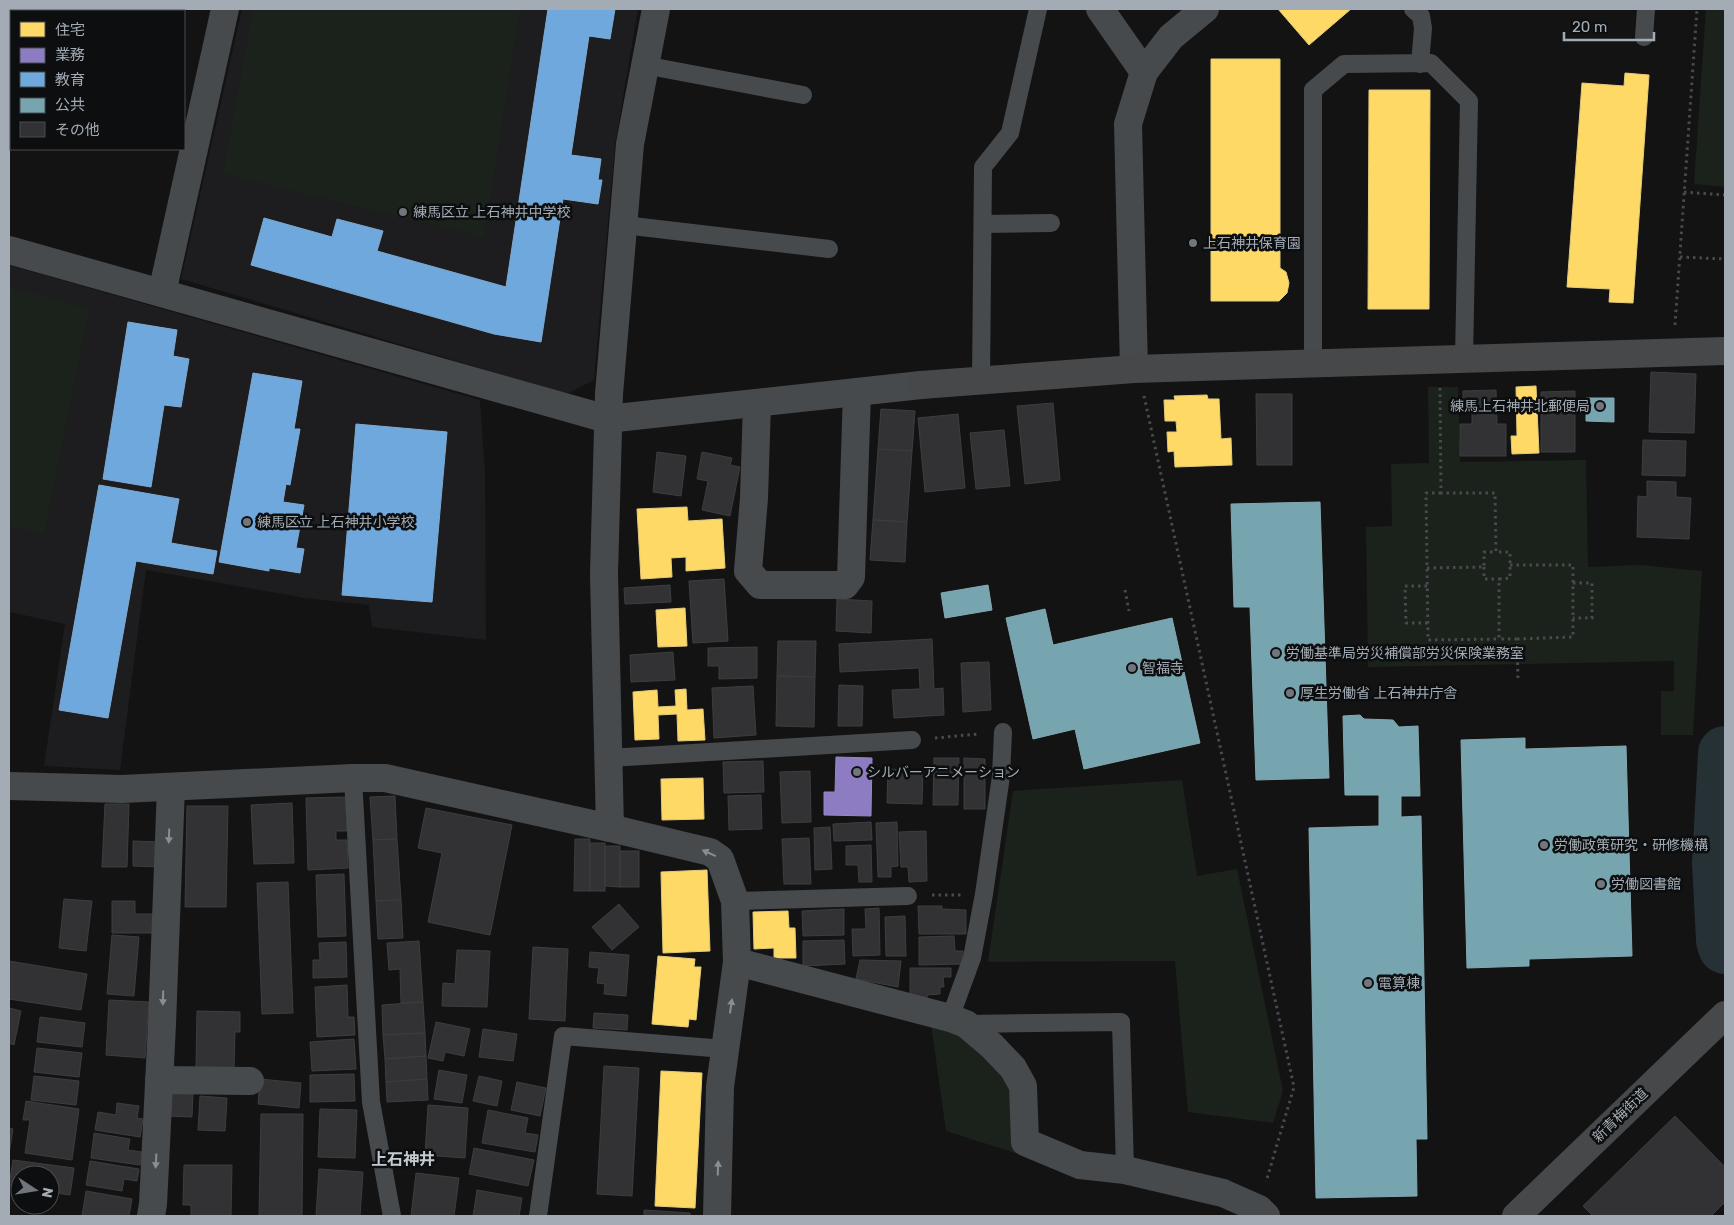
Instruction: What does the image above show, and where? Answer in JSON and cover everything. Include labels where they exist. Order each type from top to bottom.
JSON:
[{"type":"street","points":[[162,292],[225,9]]},
{"type":"street","points":[[610,828],[604,574],[607,419],[630,144],[656,9]]},
{"type":"street","points":[[1100,9],[1144,72]]},
{"type":"street","points":[[1136,369],[1128,124],[1144,72],[1171,37],[1205,9]]},
{"type":"street","points":[[9,250],[607,419],[921,385],[1136,369],[1725,351]]},
{"type":"street","points":[[757,403],[754,498],[748,571],[760,585],[845,585],[851,577],[858,392]]},
{"type":"street","points":[[9,786],[122,789],[385,778],[710,852],[720,859],[735,901],[737,962],[720,1087],[717,1216]]},
{"type":"street","points":[[152,1216],[160,1080],[171,787]]},
{"type":"street","points":[[737,962],[958,1021],[1013,1068],[1023,1086],[1025,1142],[1080,1165],[1125,1170],[1223,1193],[1262,1213]]},
{"type":"street","name":"新青梅街道","points":[[1516,1216],[1725,1015]]},
{"type":"street","points":[[160,1080],[250,1082]]},
{"type":"lane","points":[[981,382],[983,167],[1010,133],[1038,9]]},
{"type":"lane","points":[[1413,9],[1421,16],[1420,64]]},
{"type":"lane","points":[[1644,37],[1646,9]]},
{"type":"lane","points":[[1313,364],[1312,90],[1344,64],[1431,63],[1469,102],[1452,360]]},
{"type":"lane","points":[[644,65],[803,95]]},
{"type":"lane","points":[[983,224],[1051,223]]},
{"type":"lane","points":[[624,225],[828,249]]},
{"type":"lane","points":[[1003,732],[1001,776],[984,894],[958,1021],[1122,1022],[1125,1170]]},
{"type":"lane","points":[[609,758],[912,740]]},
{"type":"lane","points":[[352,778],[371,1102],[392,1216]]},
{"type":"lane","points":[[735,901],[908,896]]},
{"type":"lane","points":[[538,1216],[563,1036],[726,1049]]},
{"type":"path","points":[[1673,353],[1697,9]]},
{"type":"path","points":[[1684,192],[1725,195]]},
{"type":"path","points":[[1680,257],[1725,259]]},
{"type":"path","points":[[1441,493],[1452,360]]},
{"type":"path","points":[[1136,369],[1294,1087],[1262,1213]]},
{"type":"path","points":[[1496,552],[1495,493],[1426,493],[1428,640],[1574,637],[1573,565],[1510,566]]},
{"type":"path","points":[[1484,552],[1496,552],[1510,552],[1510,578],[1484,579],[1484,552]]},
{"type":"path","points":[[1427,568],[1484,567]]},
{"type":"path","points":[[1499,579],[1499,639]]},
{"type":"path","points":[[1573,583],[1592,583],[1592,618],[1574,618]]},
{"type":"path","points":[[1427,586],[1405,586],[1405,595],[1406,623],[1428,623]]},
{"type":"path","points":[[1125,590],[1129,611]]},
{"type":"path","points":[[1518,638],[1518,682]]},
{"type":"path","points":[[912,740],[1003,732]]},
{"type":"path","points":[[908,896],[984,894]]},
{"type":"shaded area","name":"練馬区立 上石神井中学校","points":[[242,9],[638,9],[615,145],[594,380],[567,394],[181,279]]},
{"type":"shaded area","points":[[253,9],[520,9],[484,237],[223,174]]},
{"type":"shaded area","points":[[1706,9],[1725,9],[1725,187],[1694,184]]},
{"type":"shaded area","name":"練馬区立 上石神井小学校","points":[[9,265],[480,400],[485,473],[486,640],[372,627],[369,605],[305,598],[146,570],[120,770],[44,766],[65,624],[9,612]]},
{"type":"shaded area","points":[[9,287],[89,309],[44,533],[9,527]]},
{"type":"shaded area","points":[[1428,387],[1458,387],[1460,462],[1586,460],[1588,567],[1640,565],[1702,571],[1693,735],[1661,735],[1661,691],[1674,691],[1674,661],[1368,667],[1366,527],[1392,526],[1391,464],[1429,463]]},
{"type":"shaded area","points":[[1182,780],[1197,876],[1237,869],[1283,1091],[1273,1123],[1188,1112],[1175,961],[988,962],[1013,791]]},
{"type":"shaded area","points":[[931,1024],[947,1027],[982,1050],[1017,1093],[1015,1153],[946,1131]]},
{"type":"building: 住宅","points":[[1278,9],[1351,9],[1309,45]]},
{"type":"building: 住宅","points":[[1211,59],[1280,59],[1280,268],[1286,272],[1289,283],[1287,293],[1279,301],[1211,301]]},
{"type":"building: 住宅","points":[[1625,73],[1649,75],[1633,303],[1609,302],[1610,289],[1567,287],[1582,83],[1624,86]]},
{"type":"building: 住宅","points":[[1369,90],[1430,90],[1429,309],[1368,309]]},
{"type":"building: 住宅","points":[[1536,386],[1539,453],[1512,454],[1511,436],[1517,436],[1516,387]]},
{"type":"building: 住宅","points":[[1207,395],[1208,399],[1219,399],[1221,439],[1231,438],[1232,465],[1175,467],[1174,451],[1168,452],[1167,432],[1177,432],[1176,421],[1165,421],[1164,400],[1175,400],[1174,396]]},
{"type":"building: 住宅","points":[[687,507],[688,521],[722,519],[725,568],[686,571],[686,557],[671,558],[672,577],[641,579],[637,509]]},
{"type":"building: 住宅","points":[[685,608],[687,646],[658,647],[656,610]]},
{"type":"building: 住宅","points":[[686,689],[687,710],[703,709],[705,740],[678,741],[677,714],[658,715],[659,739],[635,740],[633,692],[657,690],[658,707],[676,706],[675,690]]},
{"type":"building: 住宅","points":[[703,778],[704,819],[662,820],[661,779]]},
{"type":"building: 住宅","points":[[707,870],[710,951],[663,953],[661,872]]},
{"type":"building: 住宅","points":[[788,911],[789,928],[795,928],[796,958],[774,958],[774,948],[754,949],[753,912]]},
{"type":"building: 住宅","points":[[658,956],[695,959],[694,967],[701,967],[696,1020],[689,1019],[688,1027],[652,1024]]},
{"type":"building: 住宅","points":[[661,1071],[702,1073],[695,1208],[655,1206]]},
{"type":"building: 業務","points":[[836,757],[872,758],[871,816],[824,815],[824,792],[835,792]]},
{"type":"building: 教育","points":[[548,9],[615,9],[610,39],[589,36],[571,155],[601,159],[598,180],[602,180],[598,204],[563,199],[541,342],[494,334],[251,265],[264,218],[332,237],[337,219],[383,231],[377,251],[506,287]]},
{"type":"building: 教育","points":[[128,322],[177,330],[173,356],[189,359],[181,407],[164,405],[151,487],[103,479]]},
{"type":"building: 教育","points":[[253,373],[302,381],[294,429],[300,429],[290,485],[286,484],[283,502],[304,505],[296,548],[304,549],[300,573],[269,568],[269,571],[219,562]]},
{"type":"building: 教育","points":[[356,424],[447,432],[432,602],[342,595]]},
{"type":"building: 教育","points":[[99,485],[179,499],[171,543],[217,551],[213,574],[136,561],[108,718],[59,710]]},
{"type":"building: 公共","points":[[1586,398],[1614,398],[1614,422],[1586,421]]},
{"type":"building: 公共","name":"厚生労働省 上石神井庁舎","points":[[1320,502],[1329,778],[1256,780],[1250,607],[1234,607],[1231,504]]},
{"type":"building: 公共","points":[[988,585],[992,610],[945,618],[941,593]]},
{"type":"building: 公共","points":[[1045,609],[1053,645],[1172,618],[1200,743],[1084,769],[1075,729],[1033,739],[1006,618]]},
{"type":"building: 公共","name":"電算棟","points":[[1360,715],[1364,719],[1393,720],[1399,727],[1418,726],[1420,796],[1401,796],[1401,817],[1421,816],[1427,1139],[1416,1139],[1417,1196],[1316,1198],[1309,828],[1379,826],[1379,795],[1345,795],[1343,716]]},
{"type":"building: 公共","points":[[1525,738],[1525,749],[1626,746],[1632,956],[1529,959],[1529,966],[1467,968],[1461,740]]},
{"type":"building: その他","points":[[1651,372],[1696,374],[1694,433],[1649,432]]},
{"type":"building: その他","points":[[1496,390],[1497,424],[1506,424],[1506,456],[1460,456],[1460,424],[1472,424],[1472,406],[1463,406],[1463,391]]},
{"type":"building: その他","points":[[1575,391],[1575,452],[1541,452],[1541,392]]},
{"type":"building: その他","points":[[1256,394],[1292,394],[1292,465],[1257,465]]},
{"type":"building: その他","points":[[1053,403],[1060,480],[1025,484],[1017,406]]},
{"type":"building: その他","points":[[881,409],[915,411],[912,451],[878,449]]},
{"type":"building: その他","points":[[958,414],[965,488],[925,492],[918,418]]},
{"type":"building: その他","points":[[1004,430],[1010,486],[976,489],[970,433]]},
{"type":"building: その他","points":[[1643,440],[1686,441],[1685,476],[1642,475]]},
{"type":"building: その他","points":[[878,449],[912,451],[907,522],[873,520]]},
{"type":"building: その他","points":[[657,452],[686,456],[681,496],[653,492]]},
{"type":"building: その他","points":[[702,452],[732,458],[730,465],[740,467],[730,516],[702,510],[708,481],[697,479]]},
{"type":"building: その他","points":[[1647,481],[1676,482],[1676,497],[1691,498],[1689,539],[1637,537],[1638,496],[1647,497]]},
{"type":"building: その他","points":[[873,520],[907,522],[905,562],[870,560]]},
{"type":"building: その他","points":[[724,579],[728,641],[693,643],[689,581]]},
{"type":"building: その他","points":[[670,585],[671,602],[625,604],[624,588]]},
{"type":"building: その他","points":[[837,599],[872,601],[871,633],[836,631]]},
{"type":"building: その他","points":[[932,639],[934,689],[943,688],[944,715],[894,718],[892,690],[920,689],[919,668],[840,672],[839,644]]},
{"type":"building: その他","points":[[778,641],[816,641],[815,677],[777,676]]},
{"type":"building: その他","points":[[757,647],[757,678],[719,679],[719,666],[708,666],[708,648]]},
{"type":"building: その他","points":[[673,652],[675,680],[631,682],[630,655]]},
{"type":"building: その他","points":[[989,662],[991,710],[963,712],[961,663]]},
{"type":"building: その他","points":[[777,676],[815,677],[814,727],[776,726]]},
{"type":"building: その他","points":[[839,685],[863,686],[862,726],[838,726]]},
{"type":"building: その他","points":[[753,686],[756,735],[714,738],[712,688]]},
{"type":"building: その他","points":[[934,758],[959,758],[958,805],[933,805]]},
{"type":"building: その他","points":[[964,758],[985,759],[985,809],[964,809]]},
{"type":"building: その他","points":[[763,761],[764,792],[724,793],[723,762]]},
{"type":"building: その他","points":[[888,769],[923,771],[922,804],[887,803]]},
{"type":"building: その他","points":[[810,771],[811,822],[782,823],[780,772]]},
{"type":"building: その他","points":[[761,795],[762,829],[729,830],[728,796]]},
{"type":"building: その他","points":[[395,796],[397,839],[373,840],[370,797]]},
{"type":"building: その他","points":[[346,797],[347,831],[336,831],[336,840],[347,840],[348,868],[308,870],[306,798]]},
{"type":"building: その他","points":[[292,803],[294,863],[254,864],[251,805]]},
{"type":"building: その他","points":[[105,804],[129,804],[127,867],[102,867]]},
{"type":"building: その他","points":[[187,806],[228,806],[226,907],[185,907]]},
{"type":"building: その他","points":[[426,808],[512,825],[490,935],[428,922],[442,853],[418,848]]},
{"type":"building: その他","points":[[871,822],[872,840],[834,841],[833,824]]},
{"type":"building: その他","points":[[897,822],[898,866],[891,867],[891,877],[878,877],[876,823]]},
{"type":"building: その他","points":[[830,827],[832,869],[815,870],[814,828]]},
{"type":"building: その他","points":[[926,831],[927,881],[909,882],[908,867],[901,867],[899,832]]},
{"type":"building: その他","points":[[809,838],[811,884],[784,884],[782,839]]},
{"type":"building: その他","points":[[397,839],[401,900],[376,901],[373,840]]},
{"type":"building: その他","points":[[575,839],[590,839],[590,891],[574,891]]},
{"type":"building: その他","points":[[133,841],[160,842],[160,867],[133,866]]},
{"type":"building: その他","points":[[590,843],[605,843],[605,891],[590,891]]},
{"type":"building: その他","points":[[871,845],[872,882],[859,882],[858,865],[846,865],[846,846]]},
{"type":"building: その他","points":[[605,846],[620,846],[620,887],[605,886]]},
{"type":"building: その他","points":[[620,851],[639,851],[639,887],[620,887]]},
{"type":"building: その他","points":[[344,874],[346,936],[318,937],[316,875]]},
{"type":"building: その他","points":[[288,882],[293,1013],[262,1014],[257,883]]},
{"type":"building: その他","points":[[64,899],[92,901],[86,951],[59,948]]},
{"type":"building: その他","points":[[401,900],[403,938],[378,939],[376,901]]},
{"type":"building: その他","points":[[112,901],[135,901],[135,914],[153,914],[153,933],[112,933]]},
{"type":"building: その他","points":[[619,904],[639,927],[612,950],[592,927]]},
{"type":"building: その他","points":[[918,906],[942,906],[942,909],[966,910],[966,934],[919,934]]},
{"type":"building: その他","points":[[879,908],[880,955],[853,956],[852,929],[866,929],[865,909]]},
{"type":"building: その他","points":[[844,909],[844,935],[803,936],[802,911]]},
{"type":"building: その他","points":[[905,916],[906,956],[886,956],[885,917]]},
{"type":"building: その他","points":[[112,935],[139,937],[134,996],[107,994]]},
{"type":"building: その他","points":[[954,936],[955,951],[963,951],[963,964],[919,965],[919,937]]},
{"type":"building: その他","points":[[844,940],[845,964],[803,966],[803,941]]},
{"type":"building: その他","points":[[419,941],[423,1002],[401,1003],[400,969],[389,970],[387,943]]},
{"type":"building: その他","points":[[346,942],[347,977],[313,978],[313,960],[320,960],[319,943]]},
{"type":"building: その他","points":[[533,947],[568,949],[565,1021],[529,1019]]},
{"type":"building: その他","points":[[457,950],[490,951],[487,1007],[442,1006],[443,983],[455,984]]},
{"type":"building: その他","points":[[590,952],[629,955],[626,996],[604,994],[605,984],[597,983],[599,968],[589,967]]},
{"type":"building: その他","points":[[860,960],[901,961],[898,987],[856,979]]},
{"type":"building: その他","points":[[9,961],[87,974],[81,1010],[9,999]]},
{"type":"building: その他","points":[[910,968],[951,968],[951,977],[943,977],[944,987],[940,987],[940,994],[927,995],[927,999],[910,999]]},
{"type":"building: その他","points":[[347,985],[348,1017],[354,1017],[355,1035],[317,1037],[315,987]]},
{"type":"building: その他","points":[[109,1000],[149,1002],[145,1058],[106,1055]]},
{"type":"building: その他","points":[[423,1002],[425,1033],[383,1035],[382,1005]]},
{"type":"building: その他","points":[[9,1008],[21,1011],[14,1045],[9,1043]]},
{"type":"building: その他","points":[[197,1011],[240,1012],[240,1032],[235,1032],[234,1068],[196,1067]]},
{"type":"building: その他","points":[[594,1013],[628,1015],[627,1030],[593,1028]]},
{"type":"building: その他","points":[[40,1017],[85,1023],[82,1047],[37,1042]]},
{"type":"building: その他","points":[[436,1022],[470,1029],[464,1056],[445,1052],[443,1061],[428,1058]]},
{"type":"building: その他","points":[[483,1029],[517,1034],[513,1061],[479,1057]]},
{"type":"building: その他","points":[[425,1033],[426,1056],[385,1059],[383,1035]]},
{"type":"building: その他","points":[[354,1039],[356,1069],[312,1071],[310,1042]]},
{"type":"building: その他","points":[[37,1048],[82,1053],[79,1077],[34,1072]]},
{"type":"building: その他","points":[[426,1056],[427,1079],[386,1082],[385,1059]]},
{"type":"building: その他","points":[[604,1066],[639,1068],[632,1196],[597,1194]]},
{"type":"building: その他","points":[[439,1070],[467,1075],[462,1103],[434,1099]]},
{"type":"building: その他","points":[[354,1074],[355,1101],[310,1102],[310,1075]]},
{"type":"building: その他","points":[[34,1076],[79,1081],[76,1105],[31,1100]]},
{"type":"building: その他","points":[[479,1076],[502,1081],[497,1106],[473,1101]]},
{"type":"building: その他","points":[[260,1079],[301,1083],[299,1108],[258,1104]]},
{"type":"building: その他","points":[[427,1079],[428,1100],[387,1102],[386,1082]]},
{"type":"building: その他","points":[[517,1082],[546,1088],[540,1116],[511,1110]]},
{"type":"building: その他","points":[[169,1089],[193,1091],[192,1117],[167,1116]]},
{"type":"building: その他","points":[[200,1096],[227,1098],[225,1131],[198,1130]]},
{"type":"building: その他","points":[[26,1101],[79,1109],[72,1160],[25,1153],[30,1120],[23,1120]]},
{"type":"building: その他","points":[[117,1103],[139,1106],[137,1118],[143,1119],[140,1137],[95,1130],[98,1112],[116,1115]]},
{"type":"building: その他","points":[[428,1105],[468,1108],[465,1158],[425,1155]]},
{"type":"building: その他","points":[[320,1109],[357,1110],[355,1158],[318,1157]]},
{"type":"building: その他","points":[[488,1110],[528,1118],[525,1133],[538,1135],[535,1152],[482,1143]]},
{"type":"building: その他","points":[[261,1114],[303,1114],[302,1216],[259,1216]]},
{"type":"building: その他","points":[[1675,1116],[1725,1167],[1725,1202],[1711,1216],[1593,1216],[1583,1206]]},
{"type":"building: その他","points":[[9,1128],[13,1129],[9,1154]]},
{"type":"building: その他","points":[[94,1133],[130,1139],[128,1150],[142,1152],[140,1165],[91,1158]]},
{"type":"building: その他","points":[[474,1148],[534,1160],[528,1186],[469,1174]]},
{"type":"building: その他","points":[[13,1160],[51,1165],[12,1165]]},
{"type":"building: その他","points":[[90,1161],[139,1169],[137,1181],[124,1179],[122,1191],[86,1185]]},
{"type":"building: その他","points":[[184,1165],[232,1165],[231,1216],[191,1216],[191,1205],[183,1205]]},
{"type":"building: その他","points":[[60,1166],[74,1168],[70,1195],[60,1194]]},
{"type":"building: その他","points":[[319,1169],[363,1172],[360,1216],[316,1216]]},
{"type":"building: その他","points":[[416,1173],[459,1178],[454,1216],[411,1216]]},
{"type":"building: その他","points":[[477,1190],[522,1198],[519,1216],[473,1216]]},
{"type":"building: その他","points":[[86,1191],[132,1199],[129,1216],[82,1216]]},
{"type":"building: その他","points":[[644,1210],[690,1213],[690,1216],[644,1216]]},
{"type":"waterway","points":[[1725,753],[1719,863],[1725,947]]},
{"type":"place","name":"練馬区立 上石神井中学校","points":[[403,212]]},
{"type":"place","name":"上石神井保育園","points":[[1193,243]]},
{"type":"place","name":"練馬上石神井北郵便局","points":[[1600,406]]},
{"type":"place","name":"練馬区立 上石神井小学校","points":[[247,522]]},
{"type":"place","name":"労働基準局労災補償部労災保険業務室","points":[[1276,653]]},
{"type":"place","name":"智福寺","points":[[1132,668]]},
{"type":"place","name":"厚生労働省 上石神井庁舎","points":[[1290,693]]},
{"type":"place","name":"シルバーアニメーション","points":[[857,772]]},
{"type":"place","name":"労働政策研究・研修機構","points":[[1544,845]]},
{"type":"place","name":"労働図書館","points":[[1601,884]]},
{"type":"place","name":"電算棟","points":[[1368,983]]},
{"type":"district","name":"上石神井","points":[[403,1159]]}]
